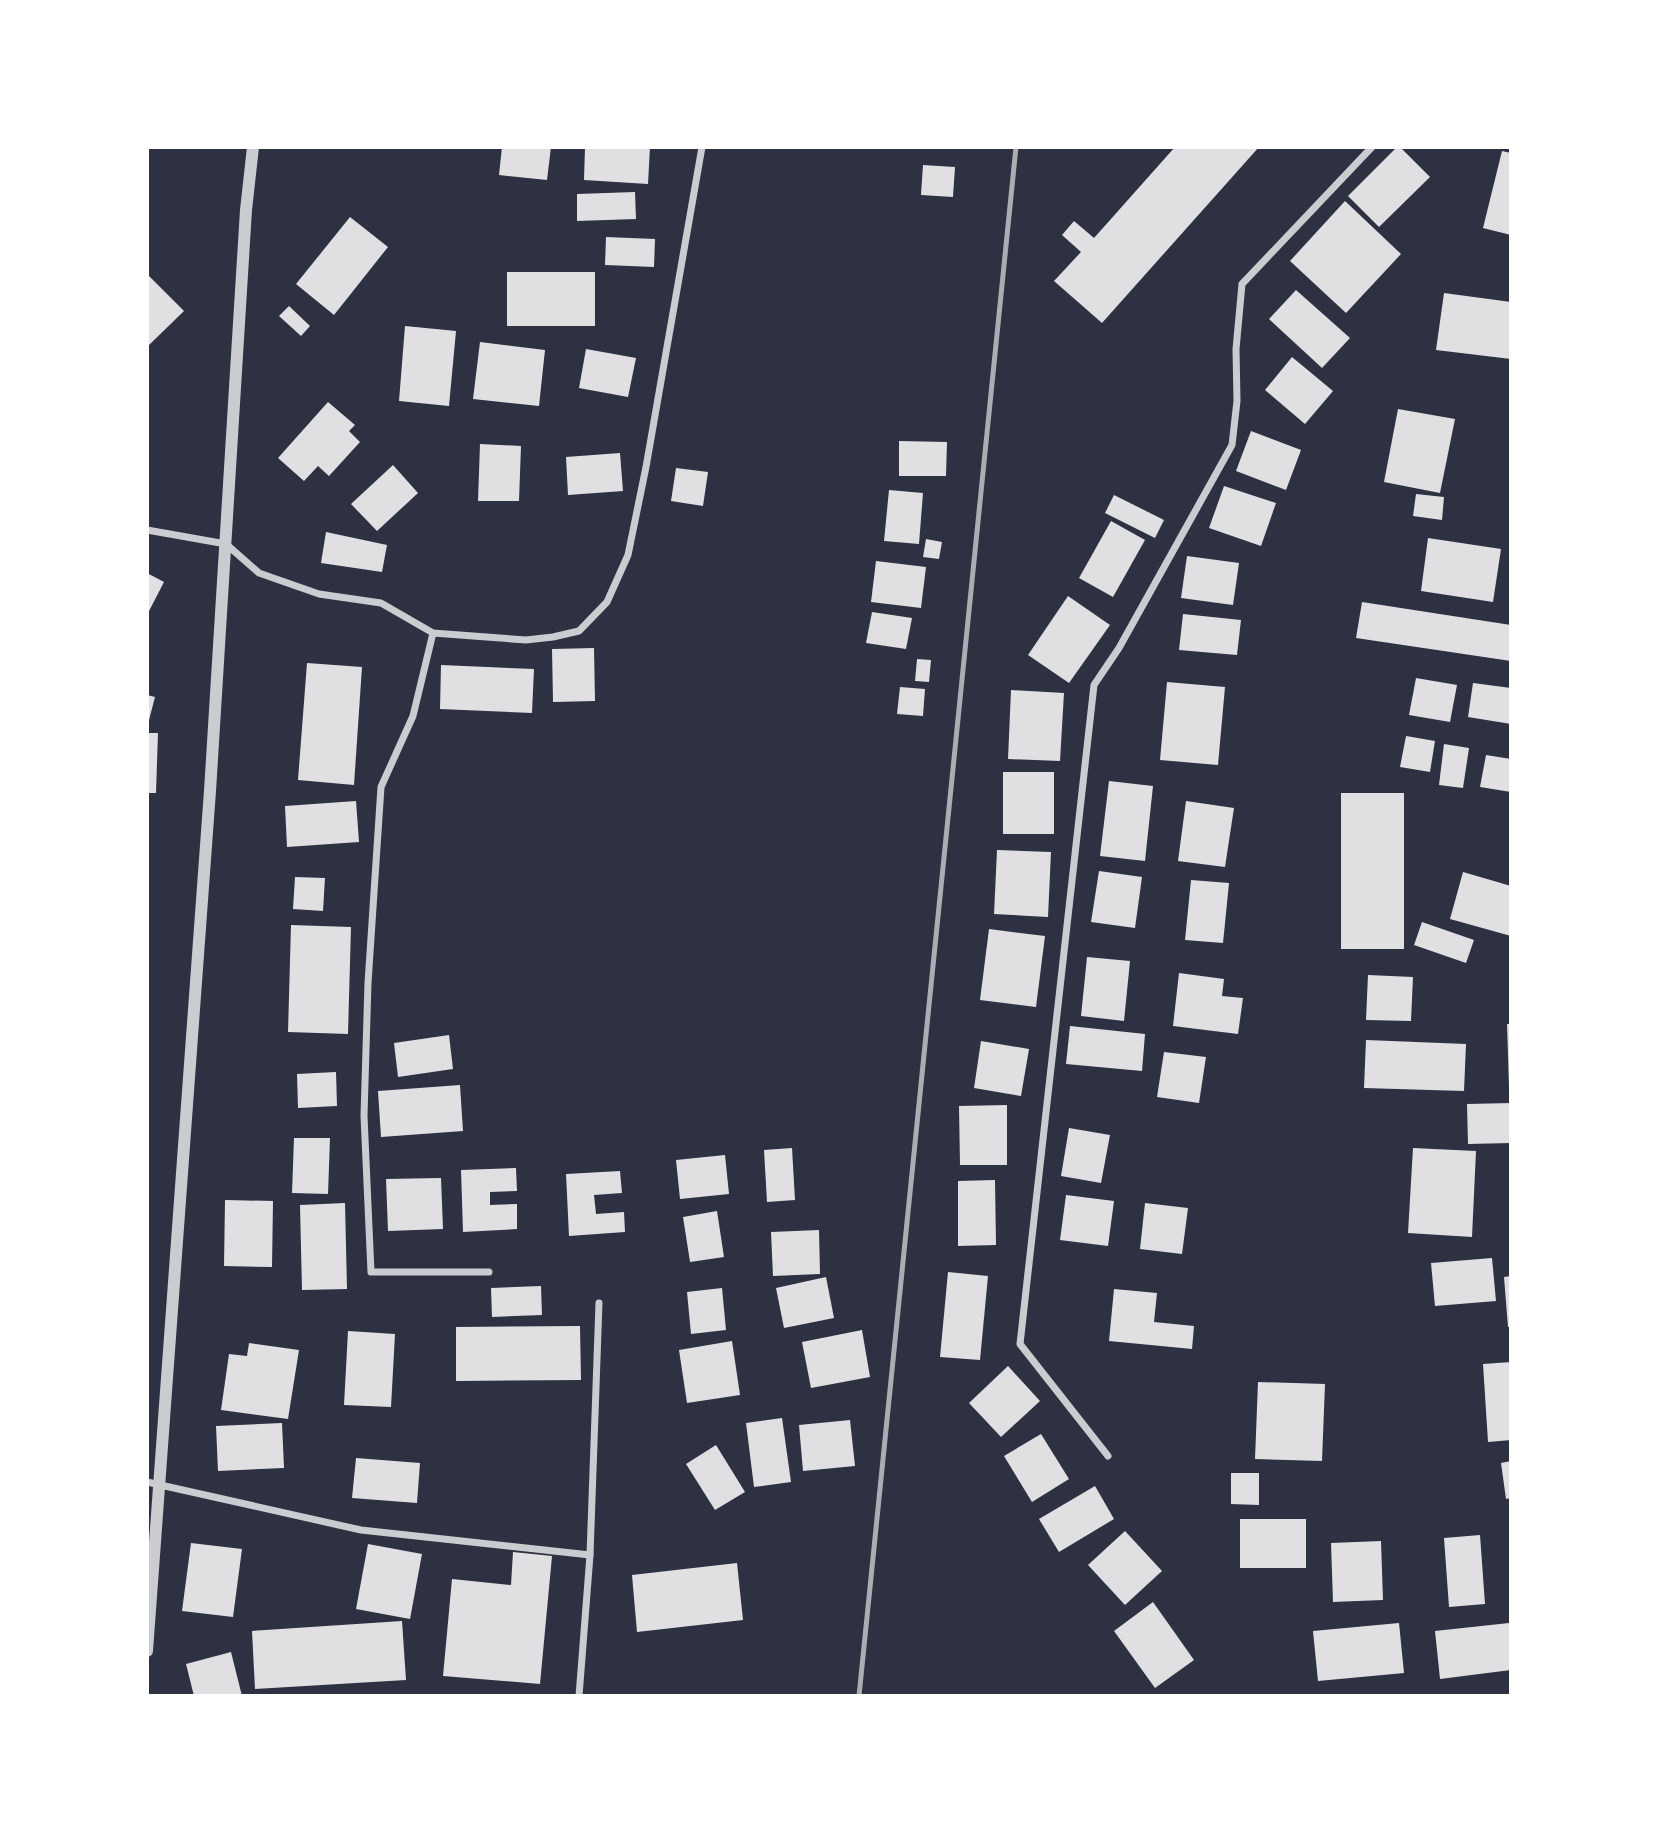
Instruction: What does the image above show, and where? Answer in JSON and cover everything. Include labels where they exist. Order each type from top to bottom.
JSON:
[{"type":"street","points":[[147,1651],[153,1483],[211,791],[246,210],[253,147]]},
{"type":"street","points":[[147,530],[226,544],[259,573],[319,594],[381,603],[433,633],[526,640],[579,631],[607,602],[628,555],[702,147]]},
{"type":"street","points":[[1108,1456],[1020,1344],[1094,685],[1119,648],[1232,445],[1237,401],[1236,349],[1242,284],[1372,147]]},
{"type":"street","points":[[433,633],[413,716],[380,787],[368,983],[364,1116],[371,1272],[489,1272]]},
{"type":"street","points":[[579,1696],[590,1555],[600,1303]]},
{"type":"street","points":[[153,1483],[360,1530],[590,1555]]},
{"type":"building","points":[[502,147],[551,147],[547,180],[499,175]]},
{"type":"building","points":[[585,147],[650,147],[648,184],[584,180]]},
{"type":"building","points":[[1175,147],[1259,147],[1102,323],[1054,281],[1081,252],[1062,235],[1074,221],[1094,238]]},
{"type":"building","points":[[1397,147],[1430,177],[1379,227],[1348,196]]},
{"type":"building","points":[[1502,151],[1511,153],[1511,235],[1483,228]]},
{"type":"building","points":[[923,165],[955,167],[953,197],[921,195]]},
{"type":"building","points":[[635,192],[636,219],[577,221],[577,194]]},
{"type":"building","points":[[1345,201],[1401,254],[1346,313],[1290,261]]},
{"type":"building","points":[[350,217],[388,247],[334,315],[296,284]]},
{"type":"building","points":[[606,237],[655,239],[654,267],[605,265]]},
{"type":"building","points":[[507,272],[595,272],[595,326],[507,326]]},
{"type":"building","points":[[147,274],[184,311],[147,347]]},
{"type":"building","points":[[1296,290],[1350,338],[1322,368],[1269,319]]},
{"type":"building","points":[[1444,293],[1511,302],[1511,359],[1436,350]]},
{"type":"building","points":[[289,306],[310,326],[301,336],[279,316]]},
{"type":"building","points":[[405,326],[456,331],[449,406],[399,401]]},
{"type":"building","points":[[480,342],[545,350],[539,406],[473,399]]},
{"type":"building","points":[[586,349],[636,358],[628,397],[579,388]]},
{"type":"building","points":[[1292,357],[1333,391],[1305,424],[1265,390]]},
{"type":"building","points":[[328,402],[355,425],[349,431],[360,442],[329,476],[318,466],[304,481],[278,458]]},
{"type":"building","points":[[1398,409],[1455,419],[1440,493],[1384,482]]},
{"type":"building","points":[[1251,431],[1301,450],[1286,490],[1236,471]]},
{"type":"building","points":[[899,441],[947,442],[946,476],[899,476]]},
{"type":"building","points":[[480,444],[521,446],[519,501],[478,501]]},
{"type":"building","points":[[620,453],[623,491],[568,495],[566,457]]},
{"type":"building","points":[[393,465],[418,493],[377,531],[351,504]]},
{"type":"building","points":[[676,468],[708,472],[703,506],[671,501]]},
{"type":"building","points":[[1224,486],[1276,503],[1261,546],[1209,528]]},
{"type":"building","points":[[889,490],[923,493],[919,544],[884,541]]},
{"type":"building","points":[[1416,494],[1444,497],[1442,520],[1413,516]]},
{"type":"building","points":[[1114,495],[1164,520],[1155,538],[1105,513]]},
{"type":"building","points":[[1111,521],[1145,540],[1113,597],[1079,578]]},
{"type":"building","points":[[326,532],[387,545],[382,572],[321,563]]},
{"type":"building","points":[[1428,538],[1501,549],[1493,602],[1421,591]]},
{"type":"building","points":[[926,539],[942,542],[939,559],[923,557]]},
{"type":"building","points":[[1187,556],[1239,563],[1233,605],[1181,598]]},
{"type":"building","points":[[876,561],[926,567],[921,608],[871,602]]},
{"type":"building","points":[[147,573],[164,582],[147,615]]},
{"type":"building","points":[[1068,596],[1110,625],[1069,683],[1028,655]]},
{"type":"building","points":[[1362,602],[1511,625],[1511,661],[1356,638]]},
{"type":"building","points":[[872,612],[912,618],[906,649],[866,643]]},
{"type":"building","points":[[1183,614],[1241,620],[1237,655],[1179,650]]},
{"type":"building","points":[[594,648],[595,701],[553,702],[552,649]]},
{"type":"building","points":[[917,659],[931,660],[929,682],[915,681]]},
{"type":"building","points":[[307,663],[362,667],[354,785],[298,780]]},
{"type":"building","points":[[441,665],[534,669],[532,713],[440,709]]},
{"type":"building","points":[[1416,678],[1457,685],[1450,722],[1409,715]]},
{"type":"building","points":[[1167,682],[1225,687],[1218,765],[1160,760]]},
{"type":"building","points":[[1473,683],[1511,688],[1511,724],[1468,717]]},
{"type":"building","points":[[900,687],[925,689],[923,716],[897,714]]},
{"type":"building","points":[[1011,690],[1064,693],[1060,761],[1008,759]]},
{"type":"building","points":[[147,695],[155,697],[148,724],[147,724]]},
{"type":"building","points":[[147,733],[158,733],[156,793],[147,793]]},
{"type":"building","points":[[1406,736],[1435,741],[1430,772],[1400,767]]},
{"type":"building","points":[[1444,744],[1469,748],[1463,788],[1439,785]]},
{"type":"building","points":[[1486,755],[1511,759],[1511,792],[1480,787]]},
{"type":"building","points":[[1003,772],[1054,772],[1054,834],[1003,834]]},
{"type":"building","points":[[1109,781],[1153,786],[1145,861],[1100,856]]},
{"type":"building","points":[[1341,793],[1404,793],[1404,949],[1341,949]]},
{"type":"building","points":[[356,801],[359,842],[287,847],[285,806]]},
{"type":"building","points":[[1186,801],[1234,808],[1225,867],[1178,861]]},
{"type":"building","points":[[997,850],[1051,852],[1048,917],[994,914]]},
{"type":"building","points":[[1099,871],[1142,877],[1135,928],[1091,922]]},
{"type":"building","points":[[1463,872],[1511,886],[1511,936],[1450,919]]},
{"type":"building","points":[[295,877],[325,878],[323,911],[293,909]]},
{"type":"building","points":[[1191,880],[1229,883],[1223,943],[1185,940]]},
{"type":"building","points":[[1422,922],[1474,940],[1466,963],[1414,945]]},
{"type":"building","points":[[291,925],[351,927],[348,1034],[288,1032]]},
{"type":"building","points":[[989,929],[1045,936],[1036,1007],[980,1000]]},
{"type":"building","points":[[1087,957],[1130,961],[1124,1021],[1081,1016]]},
{"type":"building","points":[[1179,973],[1224,979],[1222,996],[1243,998],[1238,1034],[1173,1026]]},
{"type":"building","points":[[1368,975],[1413,977],[1411,1021],[1366,1020]]},
{"type":"building","points":[[1507,1024],[1511,1024],[1511,1086],[1509,1086]]},
{"type":"building","points":[[1070,1026],[1145,1034],[1142,1071],[1066,1064]]},
{"type":"building","points":[[449,1035],[453,1069],[398,1077],[394,1043]]},
{"type":"building","points":[[1366,1040],[1466,1044],[1464,1091],[1364,1088]]},
{"type":"building","points":[[981,1041],[1029,1049],[1021,1096],[974,1088]]},
{"type":"building","points":[[1164,1052],[1206,1057],[1199,1103],[1157,1097]]},
{"type":"building","points":[[336,1072],[337,1106],[298,1108],[297,1074]]},
{"type":"building","points":[[460,1085],[463,1131],[381,1137],[378,1091]]},
{"type":"building","points":[[1511,1103],[1511,1143],[1468,1144],[1467,1104]]},
{"type":"building","points":[[1007,1105],[1007,1165],[960,1165],[959,1106]]},
{"type":"building","points":[[1069,1128],[1110,1135],[1101,1183],[1061,1176]]},
{"type":"building","points":[[294,1138],[330,1138],[328,1194],[292,1193]]},
{"type":"building","points":[[792,1148],[795,1200],[767,1202],[764,1150]]},
{"type":"building","points":[[1413,1148],[1476,1151],[1472,1237],[1408,1233]]},
{"type":"building","points":[[725,1155],[729,1194],[680,1199],[676,1160]]},
{"type":"building","points":[[516,1168],[517,1191],[490,1192],[490,1205],[517,1204],[517,1229],[463,1232],[461,1170]]},
{"type":"building","points":[[620,1171],[622,1193],[594,1195],[596,1214],[624,1212],[625,1232],[569,1236],[566,1174]]},
{"type":"building","points":[[441,1178],[443,1229],[388,1231],[386,1179]]},
{"type":"building","points":[[995,1180],[996,1245],[958,1246],[958,1181]]},
{"type":"building","points":[[1066,1195],[1114,1201],[1108,1246],[1060,1240]]},
{"type":"building","points":[[225,1200],[273,1201],[272,1267],[224,1266]]},
{"type":"building","points":[[345,1203],[347,1289],[302,1290],[300,1205]]},
{"type":"building","points":[[1145,1203],[1188,1208],[1182,1254],[1140,1249]]},
{"type":"building","points":[[717,1211],[724,1257],[690,1262],[683,1217]]},
{"type":"building","points":[[819,1230],[820,1274],[773,1276],[771,1232]]},
{"type":"building","points":[[1492,1258],[1496,1301],[1435,1306],[1431,1263]]},
{"type":"building","points":[[948,1272],[988,1276],[980,1360],[940,1357]]},
{"type":"building","points":[[1511,1276],[1511,1327],[1508,1327],[1504,1277]]},
{"type":"building","points":[[826,1277],[834,1318],[784,1328],[776,1288]]},
{"type":"building","points":[[541,1286],[542,1315],[492,1317],[491,1288]]},
{"type":"building","points":[[722,1288],[726,1330],[691,1334],[687,1292]]},
{"type":"building","points":[[1114,1289],[1157,1293],[1154,1322],[1194,1326],[1192,1349],[1109,1341]]},
{"type":"building","points":[[580,1326],[581,1380],[456,1381],[456,1327]]},
{"type":"building","points":[[862,1330],[870,1377],[811,1388],[802,1342]]},
{"type":"building","points":[[348,1331],[395,1334],[391,1407],[344,1405]]},
{"type":"building","points":[[732,1341],[740,1395],[687,1403],[679,1350]]},
{"type":"building","points":[[249,1343],[299,1350],[288,1419],[221,1410],[229,1354],[247,1356]]},
{"type":"building","points":[[1511,1362],[1511,1440],[1488,1442],[1483,1364]]},
{"type":"building","points":[[1008,1366],[1040,1401],[1001,1437],[969,1403]]},
{"type":"building","points":[[1258,1382],[1325,1384],[1322,1461],[1255,1459]]},
{"type":"building","points":[[782,1418],[791,1482],[754,1487],[746,1423]]},
{"type":"building","points":[[850,1420],[855,1466],[803,1471],[799,1425]]},
{"type":"building","points":[[282,1423],[284,1468],[218,1471],[216,1426]]},
{"type":"building","points":[[1041,1434],[1069,1479],[1032,1502],[1004,1456]]},
{"type":"building","points":[[716,1445],[745,1492],[715,1510],[686,1464]]},
{"type":"building","points":[[356,1458],[420,1463],[417,1503],[352,1498]]},
{"type":"building","points":[[1511,1461],[1511,1498],[1506,1499],[1501,1463]]},
{"type":"building","points":[[1231,1473],[1259,1473],[1259,1505],[1231,1504]]},
{"type":"building","points":[[1095,1486],[1114,1519],[1059,1552],[1039,1519]]},
{"type":"building","points":[[1240,1519],[1306,1519],[1306,1568],[1240,1568]]},
{"type":"building","points":[[1125,1531],[1162,1571],[1125,1605],[1088,1565]]},
{"type":"building","points":[[1480,1535],[1485,1604],[1449,1607],[1444,1538]]},
{"type":"building","points":[[1381,1541],[1383,1600],[1333,1602],[1331,1543]]},
{"type":"building","points":[[191,1543],[242,1549],[233,1617],[182,1611]]},
{"type":"building","points":[[368,1544],[422,1554],[410,1619],[356,1609]]},
{"type":"building","points":[[513,1552],[552,1556],[540,1684],[443,1676],[452,1579],[511,1585]]},
{"type":"building","points":[[737,1563],[743,1620],[637,1632],[632,1575]]},
{"type":"building","points":[[1153,1602],[1194,1660],[1155,1688],[1114,1631]]},
{"type":"building","points":[[402,1621],[406,1680],[255,1689],[252,1631]]},
{"type":"building","points":[[1399,1623],[1404,1673],[1318,1681],[1313,1631]]},
{"type":"building","points":[[1509,1623],[1511,1670],[1440,1679],[1435,1631]]},
{"type":"building","points":[[231,1652],[242,1696],[194,1696],[186,1664]]},
{"type":"railway","points":[[859,1696],[1016,147]]}]
